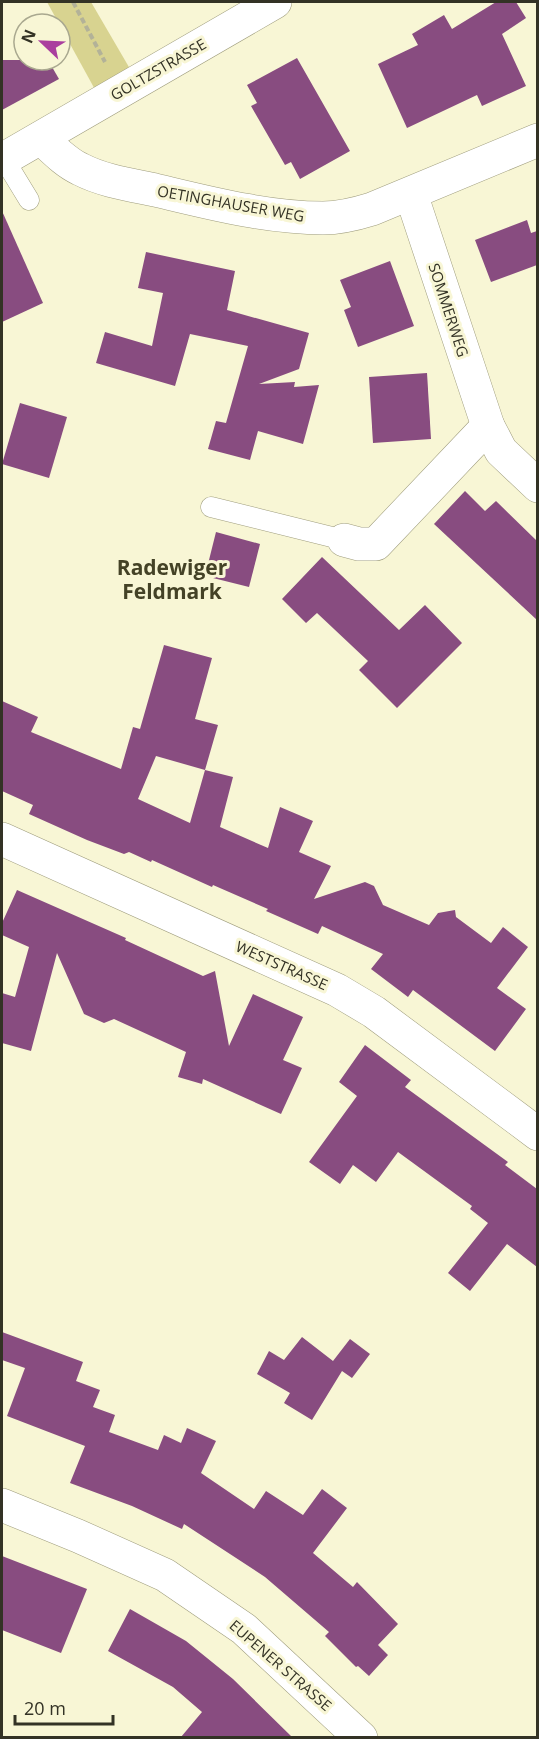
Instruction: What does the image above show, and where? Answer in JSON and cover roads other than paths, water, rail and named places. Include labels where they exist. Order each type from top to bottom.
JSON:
[{"type":"street","name":"GOLTZSTRASSE","points":[[41,138],[120,90],[275,2]]},
{"type":"street","points":[[3,159],[41,138]]},
{"type":"street","name":"OETINGHAUSER WEG","points":[[41,138],[72,164],[103,178],[208,202],[286,216],[323,218],[345,217],[372,209],[537,140]]},
{"type":"street","name":"SOMMERWEG","points":[[411,194],[488,426],[501,451],[537,486]]},
{"type":"street","points":[[344,540],[359,544],[376,544],[488,426]]},
{"type":"street","name":"WESTSTRASSE","points":[[2,839],[337,990],[374,1012],[537,1134]]},
{"type":"street","name":"EUPENER STRASSE","points":[[2,1505],[165,1575],[244,1629],[361,1737]]},
{"type":"lane","points":[[3,159],[29,200]]},
{"type":"lane","points":[[211,507],[344,540]]},
{"type":"district","name":"Radewiger Feldmark","points":[[172,579]]}]
